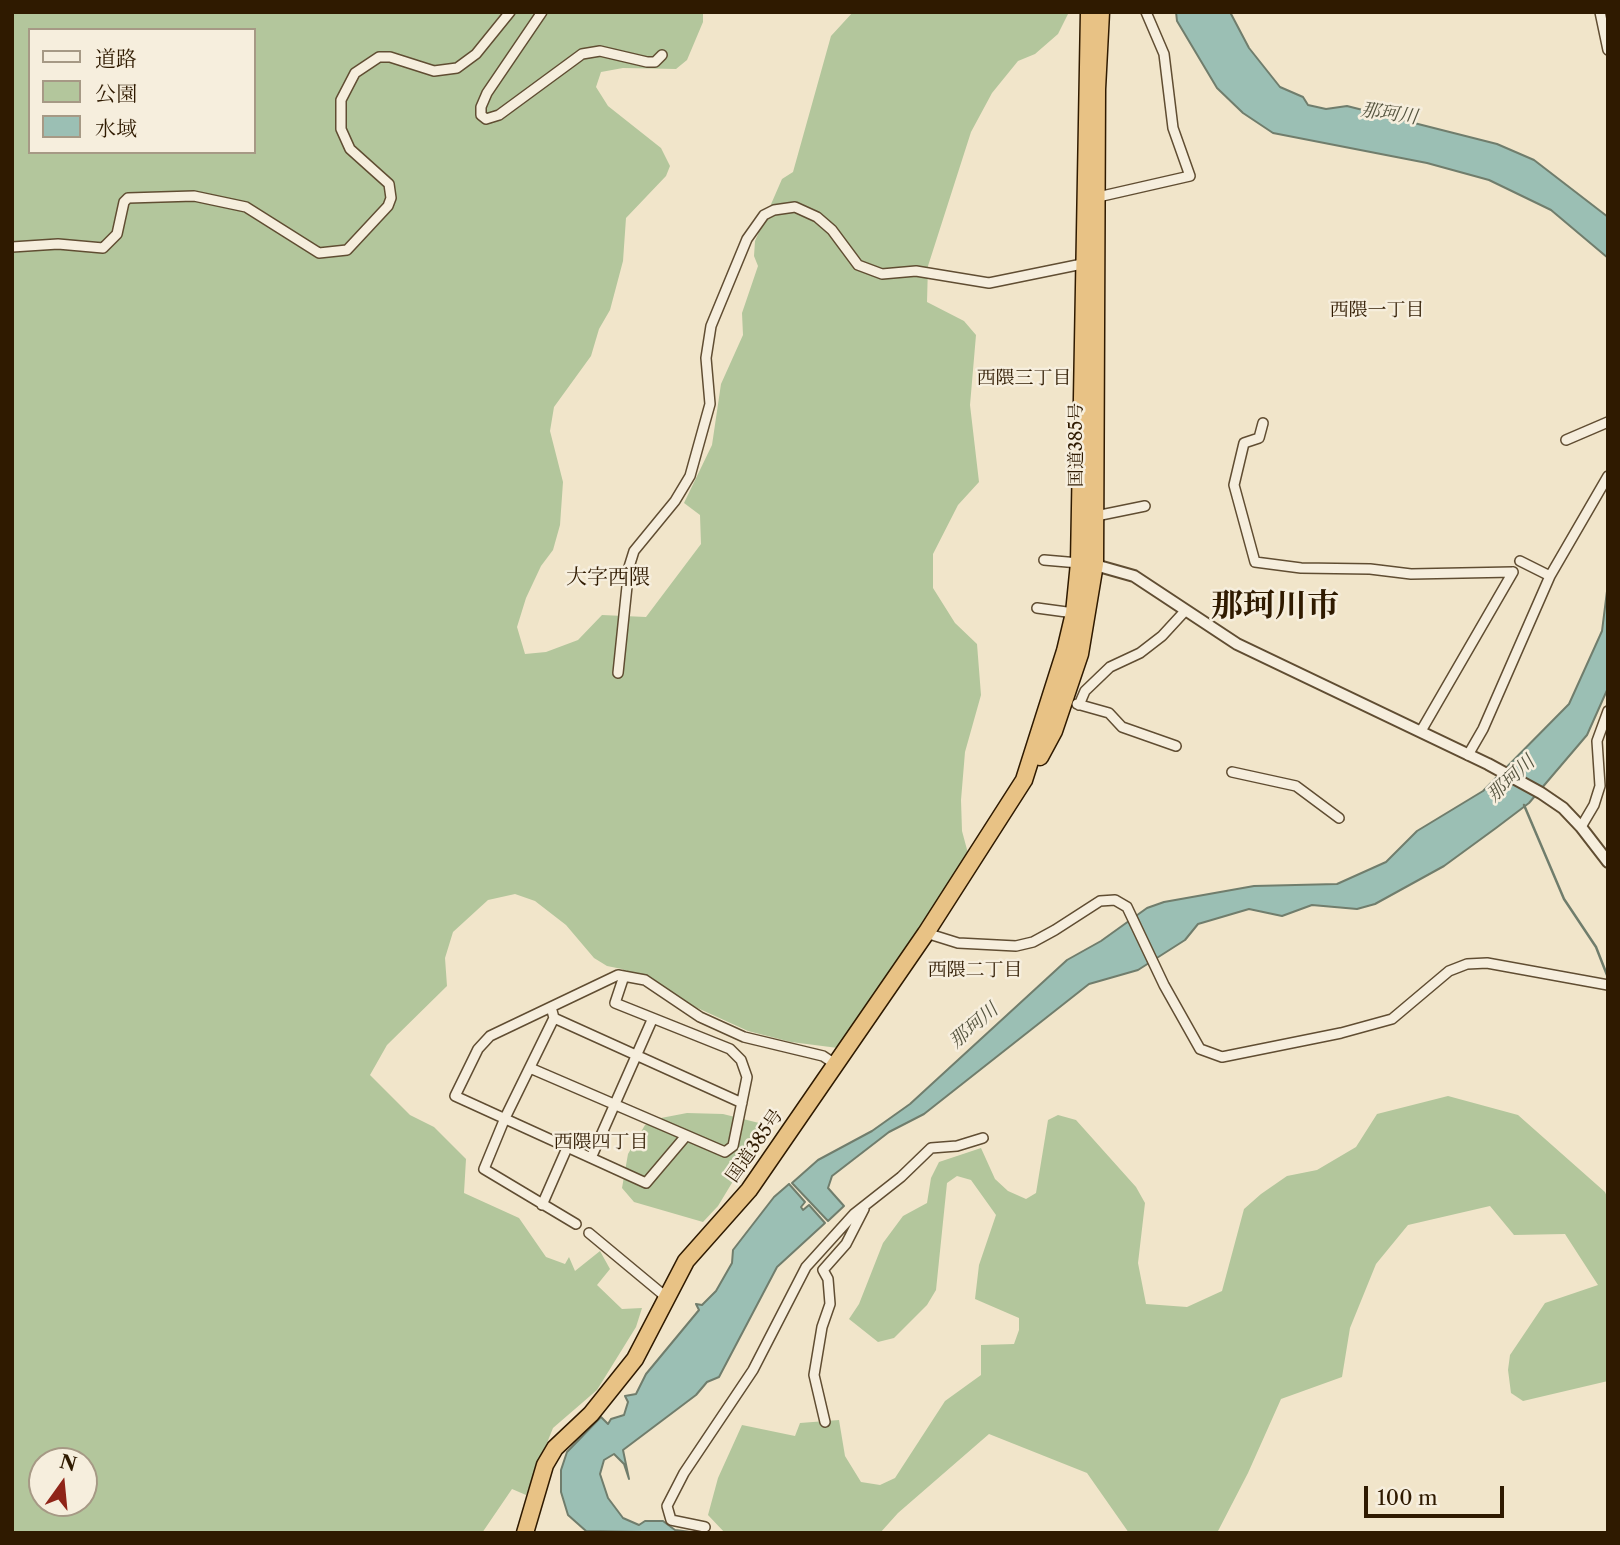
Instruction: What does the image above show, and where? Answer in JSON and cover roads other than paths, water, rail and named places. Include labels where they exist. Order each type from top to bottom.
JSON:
[{"type":"highway","name":"国道385号","points":[[1066,700],[1074,613],[1096,516],[1089,12]]},
{"type":"highway","name":"国道385号","points":[[525,1533],[545,1465],[555,1448],[591,1414],[635,1359],[686,1261],[749,1190],[926,933],[1024,780],[1066,700],[1080,654],[1087,563],[1091,262],[1098,197],[1101,12]]},
{"type":"street","points":[[12,247],[58,244],[103,248],[117,234],[124,202],[128,198],[194,196],[246,207],[319,253],[347,250],[388,206],[391,198],[389,184],[350,149],[341,129],[341,100],[355,73],[379,57],[390,57],[434,71],[457,68],[476,54],[510,12]]},
{"type":"street","points":[[542,12],[487,93],[481,107],[481,115],[486,119],[499,115],[582,54],[600,51],[647,62],[663,55]]},
{"type":"street","points":[[1098,197],[1190,176],[1173,128],[1164,54],[1146,12]]},
{"type":"street","points":[[1600,12],[1607,44]]},
{"type":"street","points":[[618,673],[629,567],[634,551],[675,501],[690,476],[710,404],[706,358],[711,326],[747,239],[764,215],[774,210],[795,207],[817,217],[832,230],[858,265],[882,274],[916,271],[989,283],[1091,262]]},
{"type":"street","points":[[1566,440],[1608,422]]},
{"type":"street","points":[[1263,423],[1259,438],[1244,443],[1234,485],[1255,562],[1301,568],[1370,569],[1411,574],[1513,572],[1421,731]]},
{"type":"street","points":[[1468,755],[1483,729],[1550,576],[1608,477]]},
{"type":"street","points":[[1096,516],[1145,506]]},
{"type":"street","points":[[1044,560],[1087,563],[1134,576],[1237,644],[1488,764],[1563,808],[1608,862]]},
{"type":"street","points":[[1520,561],[1550,576]]},
{"type":"street","points":[[1037,608],[1074,613]]},
{"type":"street","points":[[1066,700],[1085,691],[1111,667],[1140,653],[1162,636],[1185,611]]},
{"type":"street","points":[[1066,700],[1109,713],[1122,727],[1177,746]]},
{"type":"street","points":[[1581,827],[1594,805],[1600,786],[1597,741],[1608,711]]},
{"type":"street","points":[[1232,772],[1296,786],[1339,818]]},
{"type":"street","points":[[926,933],[958,943],[1016,946],[1033,942],[1100,901],[1115,900],[1127,907],[1155,968],[1200,1049],[1222,1058],[1392,1019],[1449,971],[1467,964],[1487,963],[1608,985]]},
{"type":"street","points":[[530,1068],[685,1137],[725,1152],[733,1146],[747,1077],[736,1054],[615,1003],[624,976]]},
{"type":"street","points":[[685,1137],[646,1183],[455,1096],[484,1042],[607,980],[624,976],[645,980],[700,1017],[744,1037],[823,1056],[835,1064]]},
{"type":"street","points":[[551,1007],[554,1018],[505,1118],[484,1170],[576,1224]]},
{"type":"street","points":[[554,1018],[742,1103]]},
{"type":"street","points":[[590,1158],[652,1020]]},
{"type":"street","points":[[705,1527],[671,1520],[667,1506],[684,1473],[753,1370],[806,1267],[866,1204],[931,1148],[957,1146],[983,1138]]},
{"type":"street","points":[[542,1205],[567,1148]]},
{"type":"street","points":[[825,1422],[814,1375],[822,1327],[830,1304],[828,1279],[823,1270],[846,1244],[866,1204]]},
{"type":"street","points":[[589,1233],[666,1297]]},
{"type":"water","points":[[1176,12],[1230,12],[1249,48],[1280,87],[1303,97],[1308,105],[1326,109],[1347,106],[1497,144],[1534,160],[1608,217],[1608,258],[1551,210],[1489,180],[1427,163],[1273,133],[1243,113],[1217,88],[1177,21]]},
{"type":"water","name":"那珂川","points":[[1608,583],[1608,688],[1587,735],[1529,803],[1496,828],[1444,866],[1375,904],[1357,909],[1312,905],[1282,916],[1249,909],[1198,924],[1185,940],[1138,970],[1089,984],[924,1114],[889,1132],[832,1176],[828,1188],[844,1206],[828,1221],[792,1183],[818,1160],[872,1131],[910,1104],[1067,960],[1101,941],[1147,908],[1164,902],[1254,886],[1337,884],[1386,862],[1417,831],[1483,791],[1569,704],[1602,631]]},
{"type":"water","points":[[789,1184],[805,1202],[801,1207],[803,1210],[809,1205],[825,1223],[777,1267],[719,1377],[707,1382],[696,1395],[623,1450],[629,1479],[624,1464],[614,1454],[604,1460],[600,1474],[608,1498],[623,1518],[639,1525],[645,1521],[663,1521],[675,1530],[699,1533],[586,1531],[568,1515],[561,1492],[561,1470],[567,1452],[601,1417],[608,1424],[611,1419],[624,1415],[628,1402],[625,1396],[636,1394],[646,1374],[699,1310],[696,1304],[702,1305],[716,1291],[732,1263],[733,1250],[774,1197]]},
{"type":"waterway","points":[[1524,805],[1564,899],[1596,947],[1607,975]]},
{"type":"district","name":"西隈一丁目","points":[[1377,311]]},
{"type":"district","name":"西隈三丁目","points":[[1024,379]]},
{"type":"district","name":"大字西隈","points":[[608,578]]},
{"type":"district","name":"那珂川市","points":[[1275,607]]},
{"type":"district","name":"西隈二丁目","points":[[975,971]]},
{"type":"district","name":"西隈四丁目","points":[[601,1143]]}]
